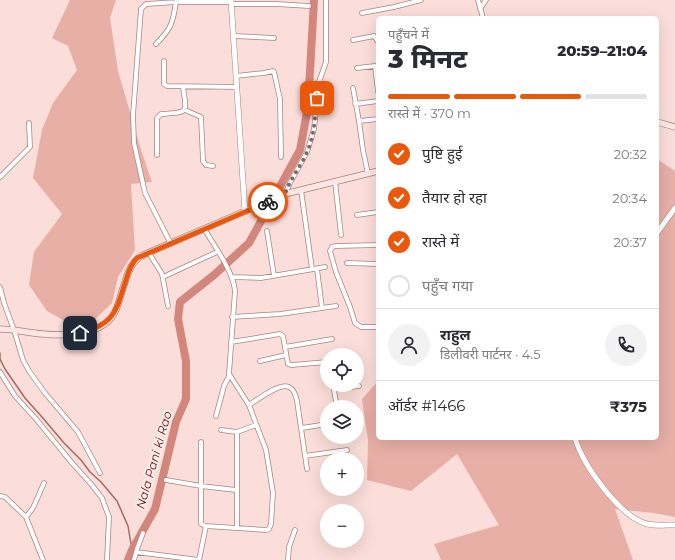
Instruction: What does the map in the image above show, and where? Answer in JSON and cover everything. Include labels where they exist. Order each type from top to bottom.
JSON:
[{"type":"main road","points":[[659,123],[675,127]]},
{"type":"main road","points":[[0,329],[43,334],[66,334],[92,330],[102,325],[113,316],[117,309],[131,265],[137,258],[284,195],[376,171]]},
{"type":"street","points":[[284,195],[309,147],[314,129],[318,82],[326,62],[326,0]]},
{"type":"street","points":[[362,13],[421,0]]},
{"type":"street","points":[[478,0],[482,16]]},
{"type":"street","points":[[480,9],[486,0]]},
{"type":"street","points":[[156,44],[167,33],[172,24],[176,2]]},
{"type":"street","points":[[171,244],[142,186],[134,143],[134,115],[141,9],[146,4],[176,2],[231,2],[309,6]]},
{"type":"street","points":[[231,2],[245,212]]},
{"type":"street","points":[[234,36],[274,38]]},
{"type":"street","points":[[353,40],[374,36],[376,39]]},
{"type":"street","points":[[164,61],[166,86],[237,87]]},
{"type":"street","points":[[357,68],[376,65]]},
{"type":"street","points":[[236,76],[274,72],[280,99],[281,156]]},
{"type":"street","points":[[183,87],[186,107],[185,110]]},
{"type":"street","points":[[353,88],[368,174]]},
{"type":"street","points":[[355,104],[376,100]]},
{"type":"street","points":[[158,156],[158,116],[161,114],[182,113],[185,110]]},
{"type":"street","points":[[185,110],[201,117],[203,161],[206,165],[213,166]]},
{"type":"street","points":[[359,121],[376,119]]},
{"type":"street","points":[[0,177],[30,146],[29,122]]},
{"type":"street","points":[[335,182],[341,235]]},
{"type":"street","points":[[301,190],[322,308]]},
{"type":"street","points":[[659,230],[675,208]]},
{"type":"street","points":[[357,215],[376,212]]},
{"type":"street","points":[[201,442],[201,524],[206,526],[266,530],[270,528],[273,502],[266,450],[249,405],[230,376],[229,372],[235,291],[232,277],[205,230]]},
{"type":"street","points":[[267,231],[274,276]]},
{"type":"street","points":[[376,245],[336,246],[332,247],[330,251],[336,272],[355,323],[361,327],[376,327]]},
{"type":"street","points":[[149,252],[163,277],[168,306]]},
{"type":"street","points":[[163,277],[217,252]]},
{"type":"street","points":[[347,263],[376,264]]},
{"type":"street","points":[[232,277],[254,279],[325,267]]},
{"type":"street","points":[[0,287],[23,360],[45,393],[78,432],[100,473]]},
{"type":"street","points":[[232,317],[280,314],[336,306]]},
{"type":"street","points":[[231,342],[280,334],[285,347],[287,363],[292,365],[320,363]]},
{"type":"street","points":[[285,347],[332,339]]},
{"type":"street","points":[[260,361],[286,355]]},
{"type":"street","points":[[0,372],[16,396],[102,498],[109,518],[107,560]]},
{"type":"street","points":[[216,416],[224,386],[230,376]]},
{"type":"street","points":[[249,405],[277,388],[289,386],[295,394],[302,428],[307,469]]},
{"type":"street","points":[[221,430],[237,432],[256,425]]},
{"type":"street","points":[[302,428],[320,425]]},
{"type":"street","points":[[236,527],[237,432]]},
{"type":"street","points":[[576,440],[592,474],[618,504],[636,519],[646,524],[675,525]]},
{"type":"street","points":[[305,456],[347,450]]},
{"type":"street","points":[[166,480],[236,490]]},
{"type":"street","points":[[26,516],[32,511],[44,483]]},
{"type":"street","points":[[0,496],[5,497],[26,516],[43,560]]},
{"type":"street","points":[[136,552],[199,560],[206,526]]},
{"type":"street","points":[[288,560],[289,547],[295,530]]},
{"type":"street","points":[[134,560],[143,533]]},
{"type":"shaded area","points":[[70,0],[116,0],[110,18],[118,71],[152,182],[131,184],[135,250],[118,277],[112,303],[93,321],[72,325],[47,311],[29,285],[34,252],[62,214],[33,178],[42,130],[53,103],[77,70],[68,46],[52,38]]},
{"type":"shaded area","points":[[659,160],[675,171],[675,517],[615,509],[633,560],[441,560],[434,544],[499,525],[457,454],[411,491],[367,480],[368,440],[364,413],[364,400],[362,400],[376,383],[376,440],[659,440]]},
{"type":"waterway","name":"Nala Pani ki Rao","points":[[128,560],[155,509],[176,422],[186,399],[186,361],[178,319],[180,302],[214,275],[249,243],[300,150],[308,107],[314,0]]},
{"type":"waterway","points":[[0,353],[0,359],[5,369],[25,398],[117,501],[128,526],[132,550]]},
{"type":"way so far","points":[[268,202],[285,194],[307,152],[314,129],[317,98]]},
{"type":"route","points":[[80,333],[92,330],[108,322],[113,316],[117,309],[131,265],[137,258],[268,202]]}]
